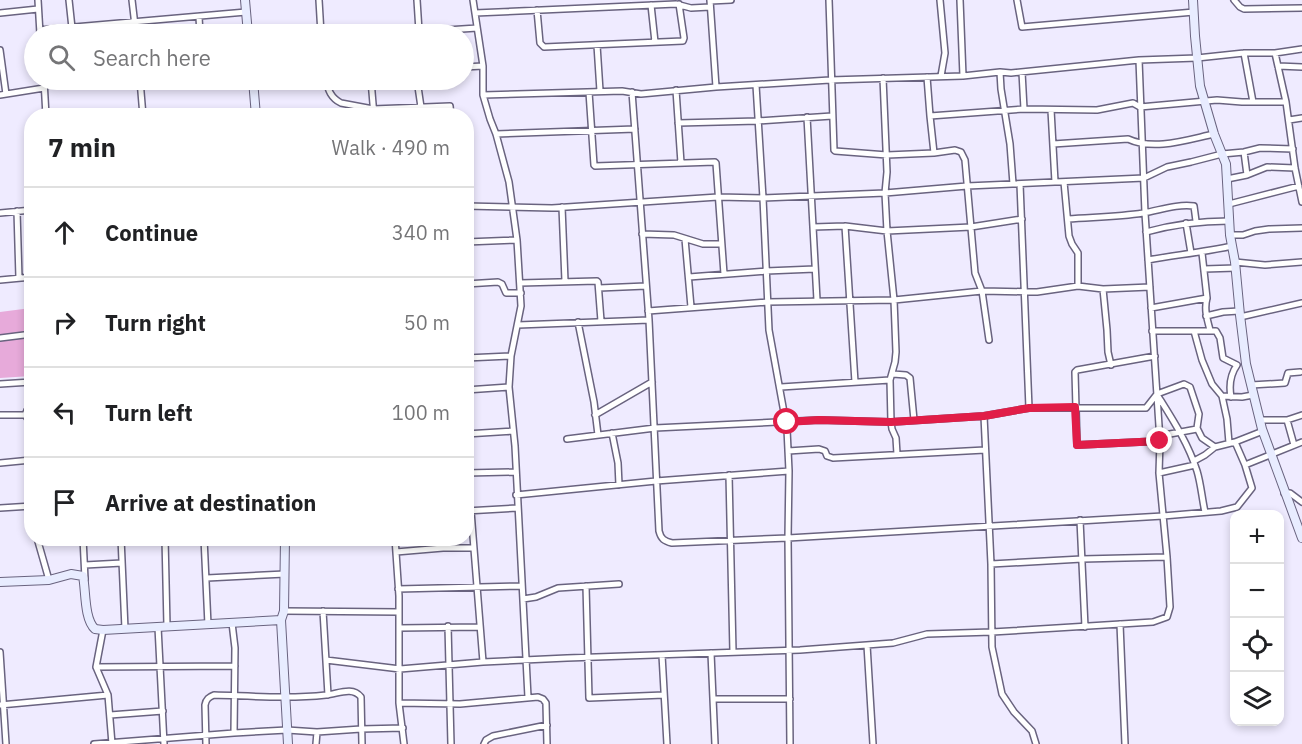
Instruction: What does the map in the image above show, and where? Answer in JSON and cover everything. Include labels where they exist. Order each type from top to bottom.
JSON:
[{"type":"street","points":[[38,0],[39,24]]},
{"type":"street","points":[[69,0],[72,24]]},
{"type":"street","points":[[132,0],[135,23]]},
{"type":"street","points":[[245,0],[247,24]]},
{"type":"street","points":[[319,0],[320,24]]},
{"type":"street","points":[[416,24],[417,0]]},
{"type":"street","points":[[473,0],[483,66],[483,95],[508,182],[517,240],[521,306],[511,356],[509,387],[528,697]]},
{"type":"street","points":[[592,0],[593,8]]},
{"type":"street","points":[[475,13],[679,4],[691,8],[731,0]]},
{"type":"street","points":[[829,0],[834,151],[887,154],[934,153],[951,150],[963,154],[975,273],[982,291],[988,340]]},
{"type":"street","points":[[940,0],[945,50],[941,76]]},
{"type":"street","points":[[960,0],[963,76]]},
{"type":"street","points":[[1017,0],[1022,27],[1194,12]]},
{"type":"street","points":[[1193,0],[1198,74],[1214,134],[1226,164],[1230,235],[1236,265],[1246,364],[1263,431],[1302,538]]},
{"type":"street","points":[[1234,0],[1244,9],[1302,8]]},
{"type":"street","points":[[710,3],[716,87]]},
{"type":"street","points":[[537,10],[542,46],[597,45],[683,40],[679,4]]},
{"type":"street","points":[[651,5],[655,42]]},
{"type":"street","points":[[0,13],[38,9]]},
{"type":"street","points":[[122,24],[246,12]]},
{"type":"street","points":[[199,16],[199,24]]},
{"type":"street","points":[[597,45],[600,92]]},
{"type":"street","points":[[483,95],[589,92],[641,94],[831,80],[963,76],[1000,72],[1011,74],[1139,60],[1275,53],[1302,49]]},
{"type":"street","points":[[0,50],[3,95],[32,90]]},
{"type":"street","points":[[1244,53],[1253,102]]},
{"type":"street","points":[[1275,53],[1286,102],[1302,202]]},
{"type":"street","points":[[326,660],[400,669],[589,657],[789,651],[893,643],[927,634],[1085,627],[1153,622],[1167,617],[1170,607],[1159,473],[1157,394],[1146,232],[1139,60]]},
{"type":"street","points":[[474,66],[483,66]]},
{"type":"street","points":[[1278,66],[1302,67]]},
{"type":"street","points":[[1000,72],[1004,111],[1022,219],[1029,408]]},
{"type":"street","points":[[1022,72],[1024,109]]},
{"type":"street","points":[[927,77],[934,153]]},
{"type":"street","points":[[883,78],[887,154],[885,194],[894,300],[896,357],[892,377],[891,422],[896,438],[897,454]]},
{"type":"street","points":[[756,85],[770,340],[787,422],[790,744]]},
{"type":"street","points":[[44,90],[45,108]]},
{"type":"street","points":[[141,90],[142,108]]},
{"type":"street","points":[[254,90],[255,108]]},
{"type":"street","points":[[328,90],[336,101],[359,108]]},
{"type":"street","points":[[372,90],[374,108]]},
{"type":"street","points":[[418,90],[421,107]]},
{"type":"street","points":[[676,90],[681,163]]},
{"type":"street","points":[[589,92],[594,165],[715,162],[724,274]]},
{"type":"street","points":[[632,92],[649,320],[659,531],[661,538],[666,542],[788,538],[1163,516],[1221,511],[1237,507],[1252,488],[1245,465],[1232,442],[1222,396],[1208,376],[1194,331]]},
{"type":"street","points":[[930,116],[1024,109],[1097,110],[1133,103],[1140,107],[1224,100],[1286,102]]},
{"type":"street","points":[[412,108],[450,106],[450,108]]},
{"type":"street","points":[[1051,110],[1055,182]]},
{"type":"street","points":[[678,123],[832,116]]},
{"type":"street","points":[[807,117],[817,300]]},
{"type":"street","points":[[1289,120],[1302,118]]},
{"type":"street","points":[[496,134],[635,129]]},
{"type":"street","points":[[1053,144],[1125,138],[1135,142],[1154,144],[1214,134]]},
{"type":"street","points":[[474,206],[562,207],[718,197],[763,198],[885,194],[967,186],[1144,178],[1167,167],[1222,154],[1260,148],[1293,149]]},
{"type":"street","points":[[1244,152],[1247,175]]},
{"type":"street","points":[[1227,179],[1247,175],[1267,167],[1298,172]]},
{"type":"street","points":[[1064,182],[1070,241],[1078,253],[1078,286]]},
{"type":"street","points":[[1229,204],[1299,186]]},
{"type":"street","points":[[1068,219],[1145,213],[1170,206],[1194,206],[1196,221]]},
{"type":"street","points":[[562,207],[565,281]]},
{"type":"street","points":[[0,213],[24,211]]},
{"type":"street","points":[[17,212],[19,278]]},
{"type":"street","points":[[813,227],[845,226],[887,231],[971,227],[1022,219]]},
{"type":"street","points":[[1146,232],[1196,221],[1229,221]]},
{"type":"street","points":[[1186,223],[1191,253]]},
{"type":"street","points":[[845,226],[855,382]]},
{"type":"street","points":[[1230,235],[1243,235],[1269,229],[1302,228]]},
{"type":"street","points":[[642,234],[674,235],[703,244],[721,244]]},
{"type":"street","points":[[685,239],[691,308]]},
{"type":"street","points":[[474,242],[517,240]]},
{"type":"street","points":[[1148,260],[1202,253],[1232,246]]},
{"type":"street","points":[[1202,253],[1207,298],[1206,316],[1210,330]]},
{"type":"street","points":[[1204,269],[1302,262]]},
{"type":"street","points":[[689,277],[815,269]]},
{"type":"street","points":[[0,280],[24,278]]},
{"type":"street","points":[[520,283],[597,281],[601,321]]},
{"type":"street","points":[[474,284],[500,282],[506,293],[521,293]]},
{"type":"street","points":[[599,288],[646,286]]},
{"type":"street","points":[[648,311],[768,302],[894,300],[982,291],[1025,292],[1078,286],[1103,289],[1150,287]]},
{"type":"street","points":[[1103,289],[1111,365]]},
{"type":"street","points":[[1151,308],[1207,298]]},
{"type":"street","points":[[1206,316],[1222,312],[1240,314],[1302,303]]},
{"type":"street","points":[[518,325],[649,320]]},
{"type":"street","points":[[578,322],[598,435]]},
{"type":"street","points":[[1152,331],[1216,331],[1221,343],[1223,358],[1237,365],[1246,364]]},
{"type":"street","points":[[0,338],[24,335]]},
{"type":"street","points":[[474,358],[511,356]]},
{"type":"street","points":[[1155,356],[1075,372],[1077,445],[1159,438],[1197,429]]},
{"type":"street","points":[[1231,397],[1229,385],[1233,370],[1237,365]]},
{"type":"street","points":[[1251,385],[1285,383],[1288,373],[1300,372]]},
{"type":"street","points":[[781,387],[855,382],[906,375],[910,378],[914,420]]},
{"type":"street","points":[[0,384],[24,382]]},
{"type":"street","points":[[595,415],[652,382]]},
{"type":"street","points":[[567,439],[655,428],[819,420],[891,422],[984,416],[1029,408],[1146,408],[1157,394],[1184,384],[1188,385],[1199,414],[1197,429],[1202,438],[1215,447]]},
{"type":"street","points":[[474,389],[509,387]]},
{"type":"street","points":[[1157,394],[1180,432],[1194,463],[1205,512]]},
{"type":"street","points":[[1222,396],[1253,395]]},
{"type":"street","points":[[0,415],[24,415]]},
{"type":"street","points":[[1260,420],[1287,420],[1302,415]]},
{"type":"street","points":[[984,416],[991,564],[992,647],[1002,694],[1014,712],[1032,731],[1036,744]]},
{"type":"street","points":[[1287,420],[1294,445]]},
{"type":"street","points":[[474,433],[513,431]]},
{"type":"street","points":[[1159,473],[1194,463],[1215,447],[1263,431]]},
{"type":"street","points":[[612,433],[620,485]]},
{"type":"street","points":[[1245,465],[1302,442]]},
{"type":"street","points":[[788,452],[819,449],[825,451],[830,458],[985,450]]},
{"type":"street","points":[[0,463],[24,461]]},
{"type":"street","points":[[516,495],[789,471]]},
{"type":"street","points":[[474,474],[516,472]]},
{"type":"street","points":[[729,475],[733,652]]},
{"type":"street","points":[[1284,493],[1299,496],[1302,502]]},
{"type":"street","points":[[0,508],[24,506]]},
{"type":"street","points":[[474,511],[517,508]]},
{"type":"street","points":[[1080,520],[1085,627]]},
{"type":"street","points":[[39,546],[49,580]]},
{"type":"street","points":[[84,546],[85,587]]},
{"type":"street","points":[[121,546],[125,629]]},
{"type":"street","points":[[164,741],[161,666],[165,546]]},
{"type":"street","points":[[205,546],[208,625]]},
{"type":"street","points":[[285,546],[282,620],[288,744]]},
{"type":"street","points":[[396,546],[399,612],[399,703],[404,744]]},
{"type":"street","points":[[396,552],[473,548],[483,662]]},
{"type":"street","points":[[991,564],[1167,557]]},
{"type":"street","points":[[85,565],[122,563]]},
{"type":"street","points":[[0,582],[49,580],[71,574],[83,576],[89,622],[95,629],[282,620]]},
{"type":"street","points":[[207,578],[285,574]]},
{"type":"street","points":[[523,599],[536,597],[558,588],[619,584]]},
{"type":"street","points":[[398,589],[522,586]]},
{"type":"street","points":[[586,586],[589,698],[664,695]]},
{"type":"street","points":[[284,611],[399,612]]},
{"type":"street","points":[[323,612],[328,695]]},
{"type":"street","points":[[232,623],[235,648],[234,733]]},
{"type":"street","points":[[1120,624],[1125,744]]},
{"type":"street","points":[[448,626],[451,744]]},
{"type":"street","points":[[399,628],[480,627]]},
{"type":"street","points":[[103,630],[96,667],[108,695],[112,743]]},
{"type":"street","points":[[867,645],[873,744]]},
{"type":"street","points":[[0,652],[6,744]]},
{"type":"street","points":[[711,653],[715,744]]},
{"type":"street","points":[[662,655],[667,744]]},
{"type":"street","points":[[96,667],[235,666]]},
{"type":"street","points":[[206,744],[206,701],[210,696],[286,697],[328,695],[352,691],[357,692],[361,697],[362,744]]},
{"type":"street","points":[[2,705],[108,695]]},
{"type":"street","points":[[399,703],[460,704],[538,697],[546,703],[547,744]]},
{"type":"street","points":[[713,699],[790,699]]},
{"type":"street","points":[[110,715],[163,711]]},
{"type":"street","points":[[484,744],[493,736],[547,724]]},
{"type":"street","points":[[94,744],[164,741],[205,735],[287,730],[316,732],[403,728]]},
{"type":"street","points":[[316,732],[316,744]]},
{"type":"shaded area","points":[[24,309],[24,376],[0,378],[0,312]]},
{"type":"route","points":[[787,422],[819,420],[891,422],[984,416],[1029,408],[1075,407],[1077,445],[1160,441]]}]
